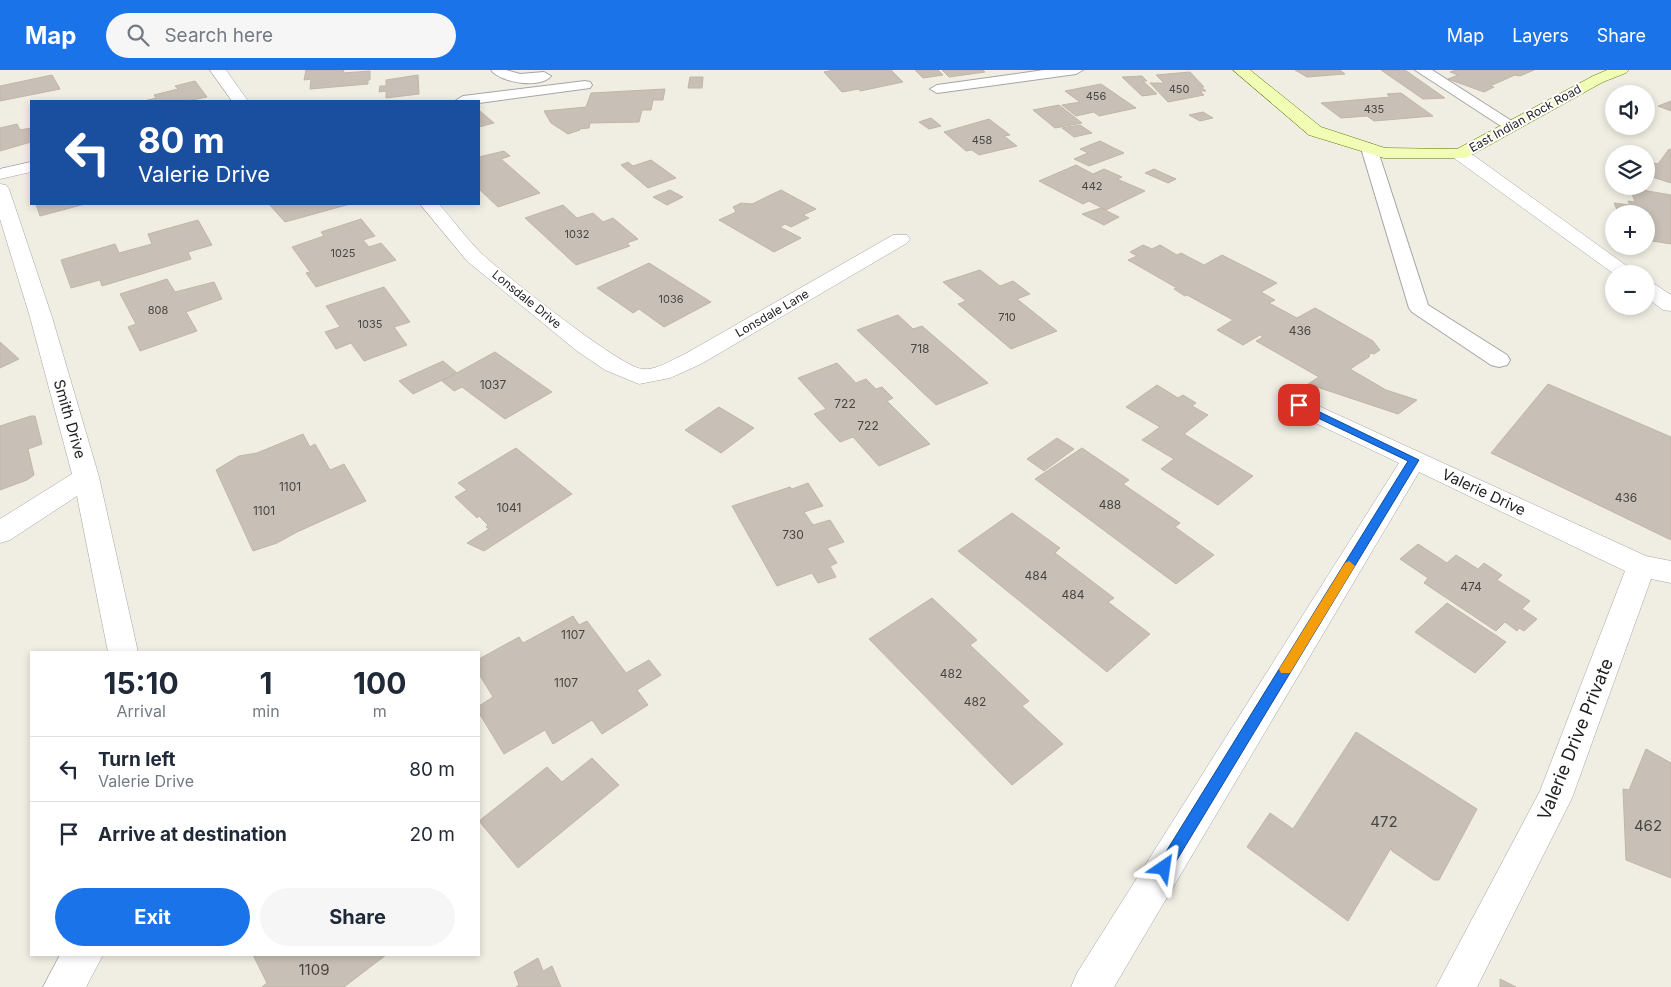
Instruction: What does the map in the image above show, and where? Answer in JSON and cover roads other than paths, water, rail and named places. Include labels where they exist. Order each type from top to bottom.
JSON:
[{"type":"street","points":[[220,70],[239,100]]},
{"type":"street","name":"East Indian Rock Road","points":[[1241,70],[1315,131],[1384,153],[1460,154],[1598,78],[1621,70]]},
{"type":"street","points":[[1460,154],[1615,265]]},
{"type":"street","points":[[0,174],[30,166]]},
{"type":"street","name":"Smith Drive","points":[[0,189],[41,317],[86,477],[123,651]]},
{"type":"street","name":"Lonsdale Drive","points":[[430,205],[474,257],[585,346],[613,365],[639,376]]},
{"type":"street","name":"Lonsdale Lane","points":[[639,376],[662,373],[693,358],[900,239]]},
{"type":"street","points":[[1655,293],[1671,305]]},
{"type":"street","name":"Valerie Drive","points":[[1299,405],[1414,460],[1656,569]]},
{"type":"street","points":[[1091,987],[1414,460]]},
{"type":"street","points":[[0,533],[86,477]]},
{"type":"street","name":"Valerie Drive Private","points":[[1456,987],[1555,798],[1656,569]]},
{"type":"street","points":[[63,987],[82,956]]},
{"type":"lane","points":[[498,70],[507,76],[518,79],[585,78]]},
{"type":"lane","points":[[937,89],[1076,70]]},
{"type":"lane","points":[[1422,70],[1510,125]]},
{"type":"lane","points":[[467,100],[585,78]]},
{"type":"lane","points":[[1369,148],[1419,308],[1499,360]]}]
